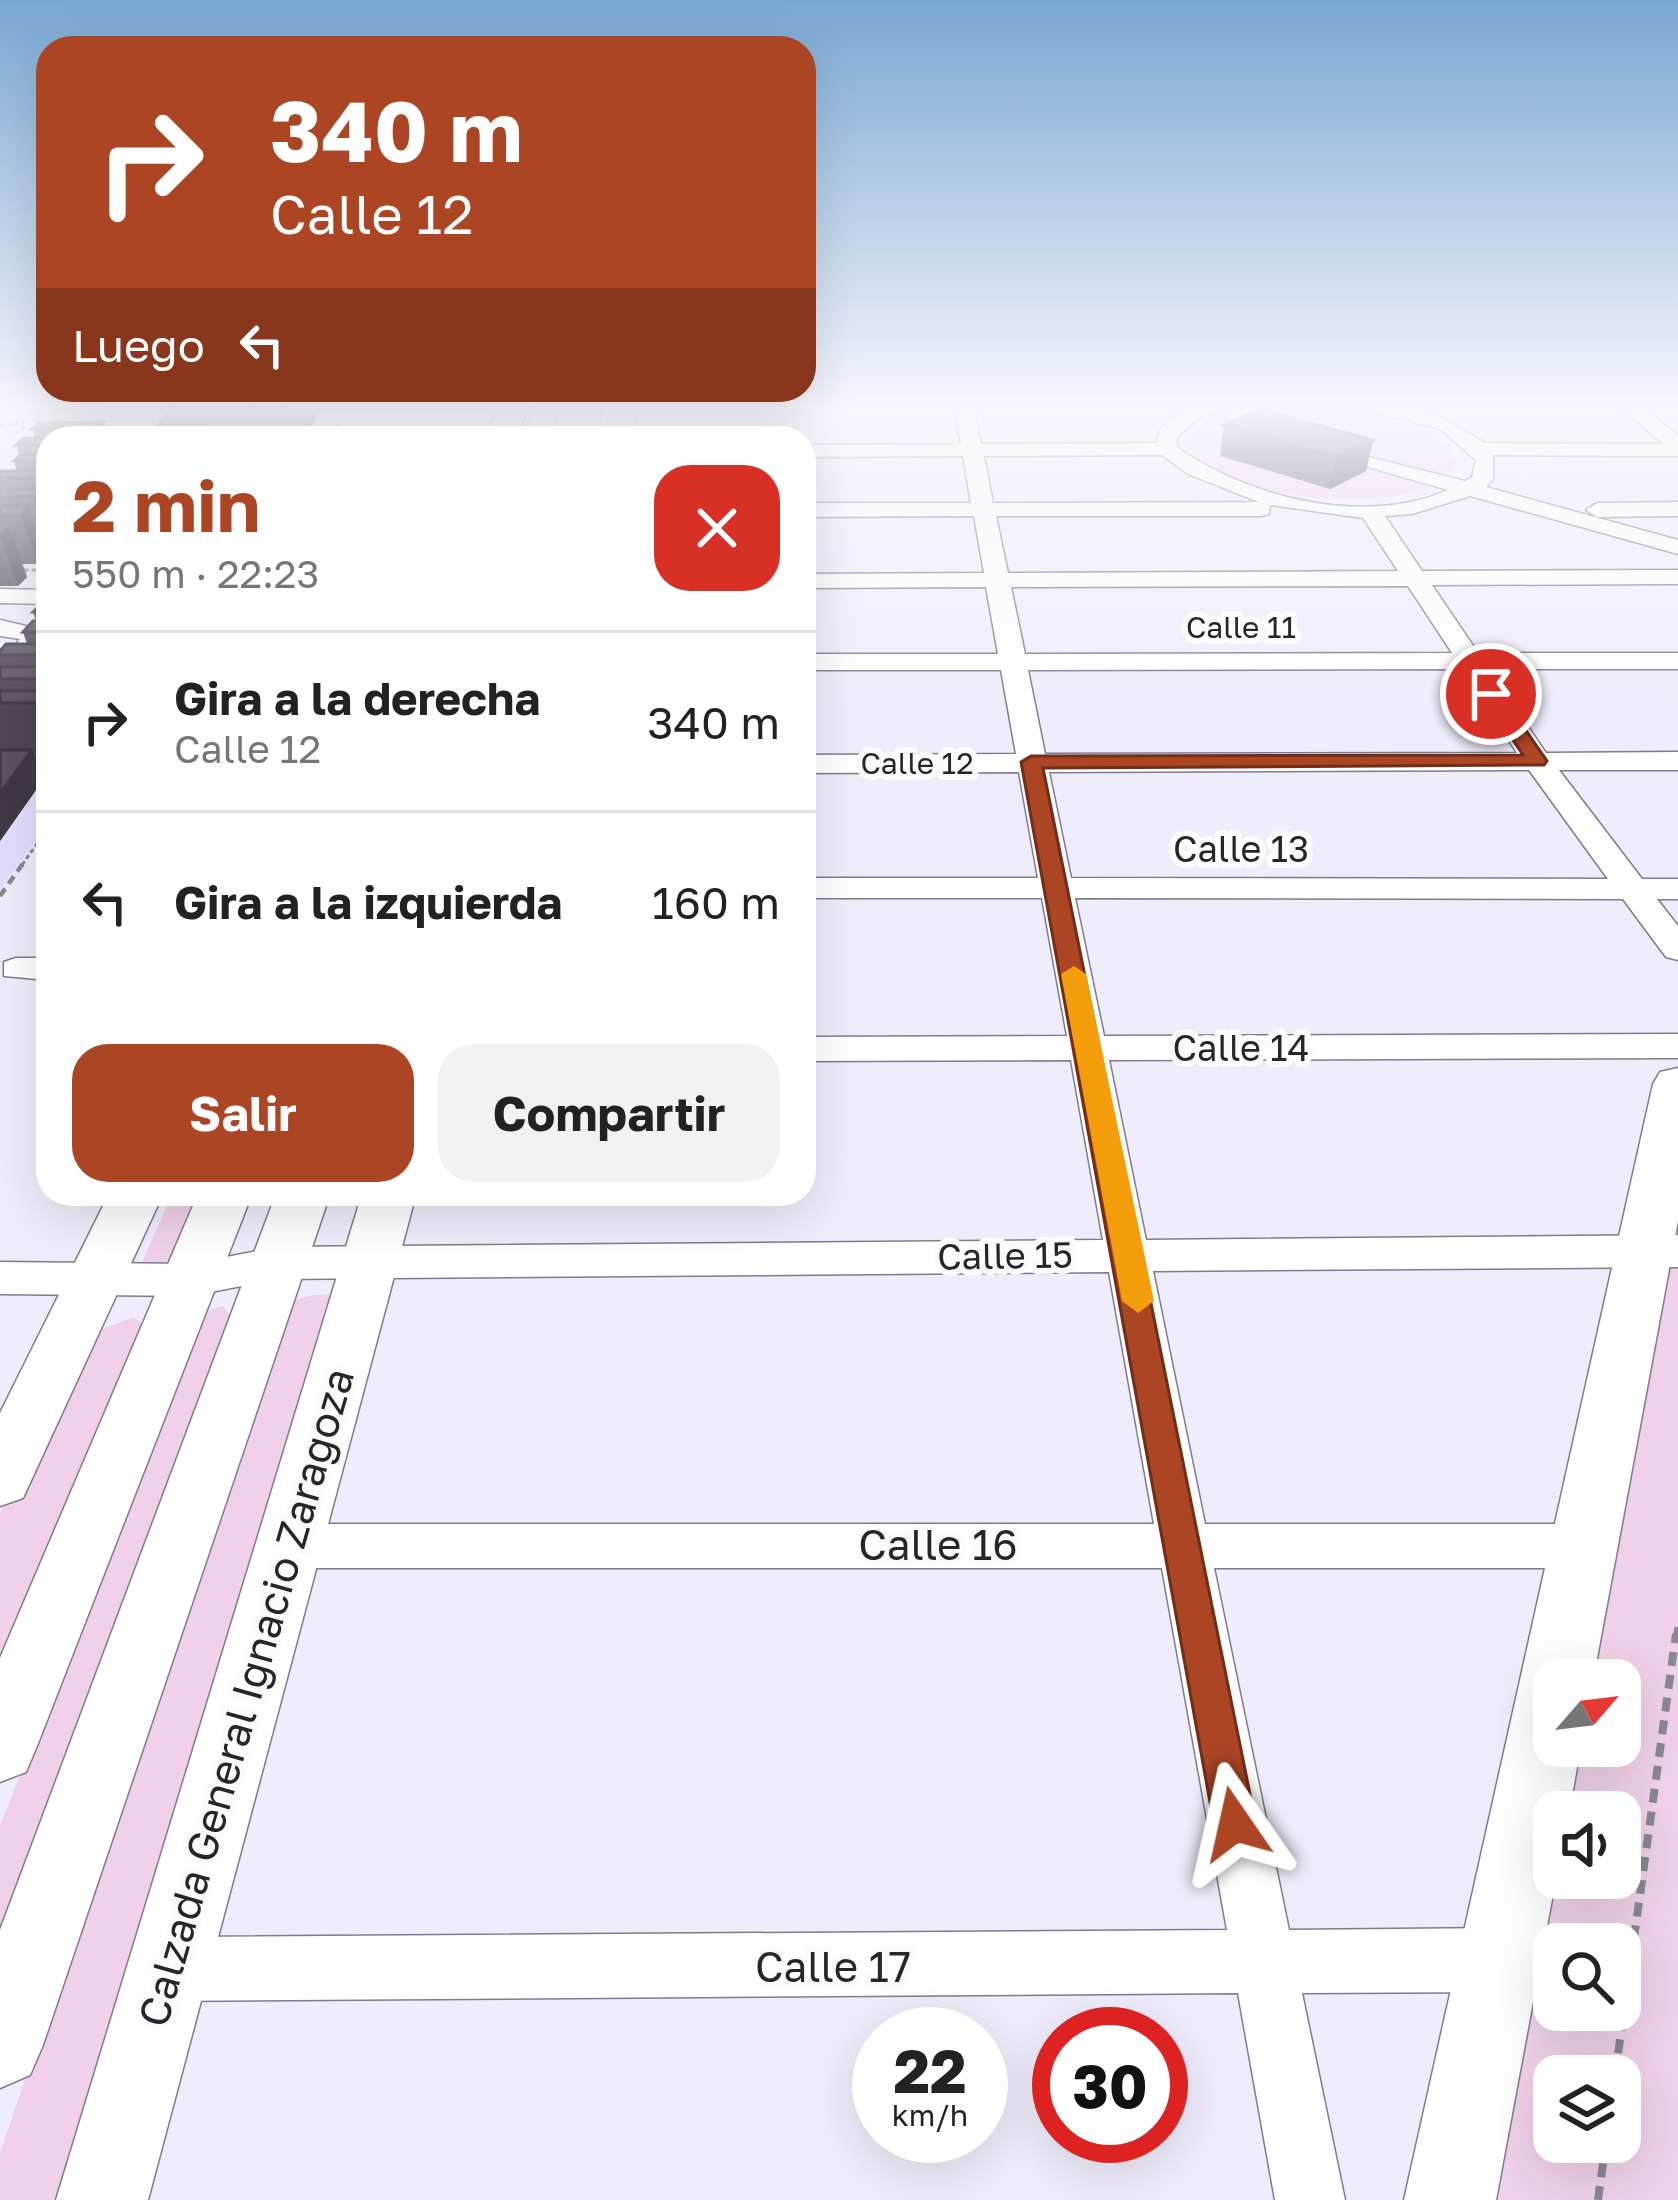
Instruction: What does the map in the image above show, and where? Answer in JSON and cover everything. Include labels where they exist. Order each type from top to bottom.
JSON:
[{"type":"main road","points":[[1562,1659],[1660,1251],[1678,1084]]},
{"type":"main road","points":[[0,1479],[130,1206]]},
{"type":"main road","points":[[0,1746],[220,1206]]},
{"type":"main road","points":[[0,2045],[299,1206]]},
{"type":"main road","name":"Calzada General Ignacio Zaragoza","points":[[102,2200],[385,1206]]},
{"type":"main road","points":[[1450,2200],[1539,1767]]},
{"type":"street","points":[[982,506],[1310,2200]]},
{"type":"street","points":[[1312,506],[1322,508]]},
{"type":"street","points":[[1384,509],[1398,506]]},
{"type":"street","points":[[1531,506],[1678,547]]},
{"type":"street","points":[[1384,509],[1414,578],[1468,660],[1678,950]]},
{"type":"street","points":[[816,510],[1678,509]]},
{"type":"street","points":[[816,580],[1678,577]]},
{"type":"street","points":[[0,596],[36,591]]},
{"type":"street","points":[[0,685],[22,625]]},
{"type":"street","name":"Calle 11","points":[[816,662],[1678,662]]},
{"type":"street","name":"Calle 12","points":[[816,764],[1678,761]]},
{"type":"street","name":"Calle 13","points":[[816,888],[1678,889]]},
{"type":"street","name":"Calle 14","points":[[816,1049],[1678,1046]]},
{"type":"street","name":"Calle 15","points":[[0,1278],[190,1280],[278,1263],[1660,1251]]},
{"type":"street","name":"Calle 16","points":[[291,1546],[1586,1546]]},
{"type":"street","name":"Calle 17","points":[[166,1969],[1498,1960]]},
{"type":"path","points":[[16,570],[36,584]]},
{"type":"path","points":[[0,896],[36,845]]},
{"type":"path","points":[[1618,2055],[1678,1622]]},
{"type":"path","points":[[1598,2200],[1603,2163]]},
{"type":"shaded area","points":[[0,775],[36,775],[36,840],[0,890]]},
{"type":"shaded area","points":[[1678,1161],[1678,2200],[1472,2200],[1533,1892],[1533,1899],[1641,1899],[1641,1791],[1553,1791],[1558,1767],[1641,1767],[1641,1659],[1579,1659]]},
{"type":"shaded area","points":[[167,1206],[218,1206],[189,1258],[140,1267]]},
{"type":"shaded area","points":[[335,1295],[56,2200],[0,2200],[0,2153],[289,1301]]},
{"type":"shaded area","points":[[223,1306],[232,1318],[0,1950],[0,1826],[196,1327],[209,1310]]},
{"type":"shaded area","points":[[134,1317],[142,1323],[0,1657],[0,1513],[75,1348],[92,1333]]},
{"type":"building","points":[[0,506],[29,506],[21,515],[0,515]]},
{"type":"building","points":[[6,644],[36,644],[36,655],[0,655]]},
{"type":"building","points":[[0,667],[36,667],[36,679],[0,679]]},
{"type":"building","points":[[0,691],[36,691],[36,703],[0,703]]},
{"type":"building","points":[[0,750],[32,750],[0,793]]},
{"type":"slow traffic","points":[[1074,974],[1138,1301]]},
{"type":"route","points":[[1235,1824],[1130,1253],[1031,762],[1537,761],[1491,694]]}]
